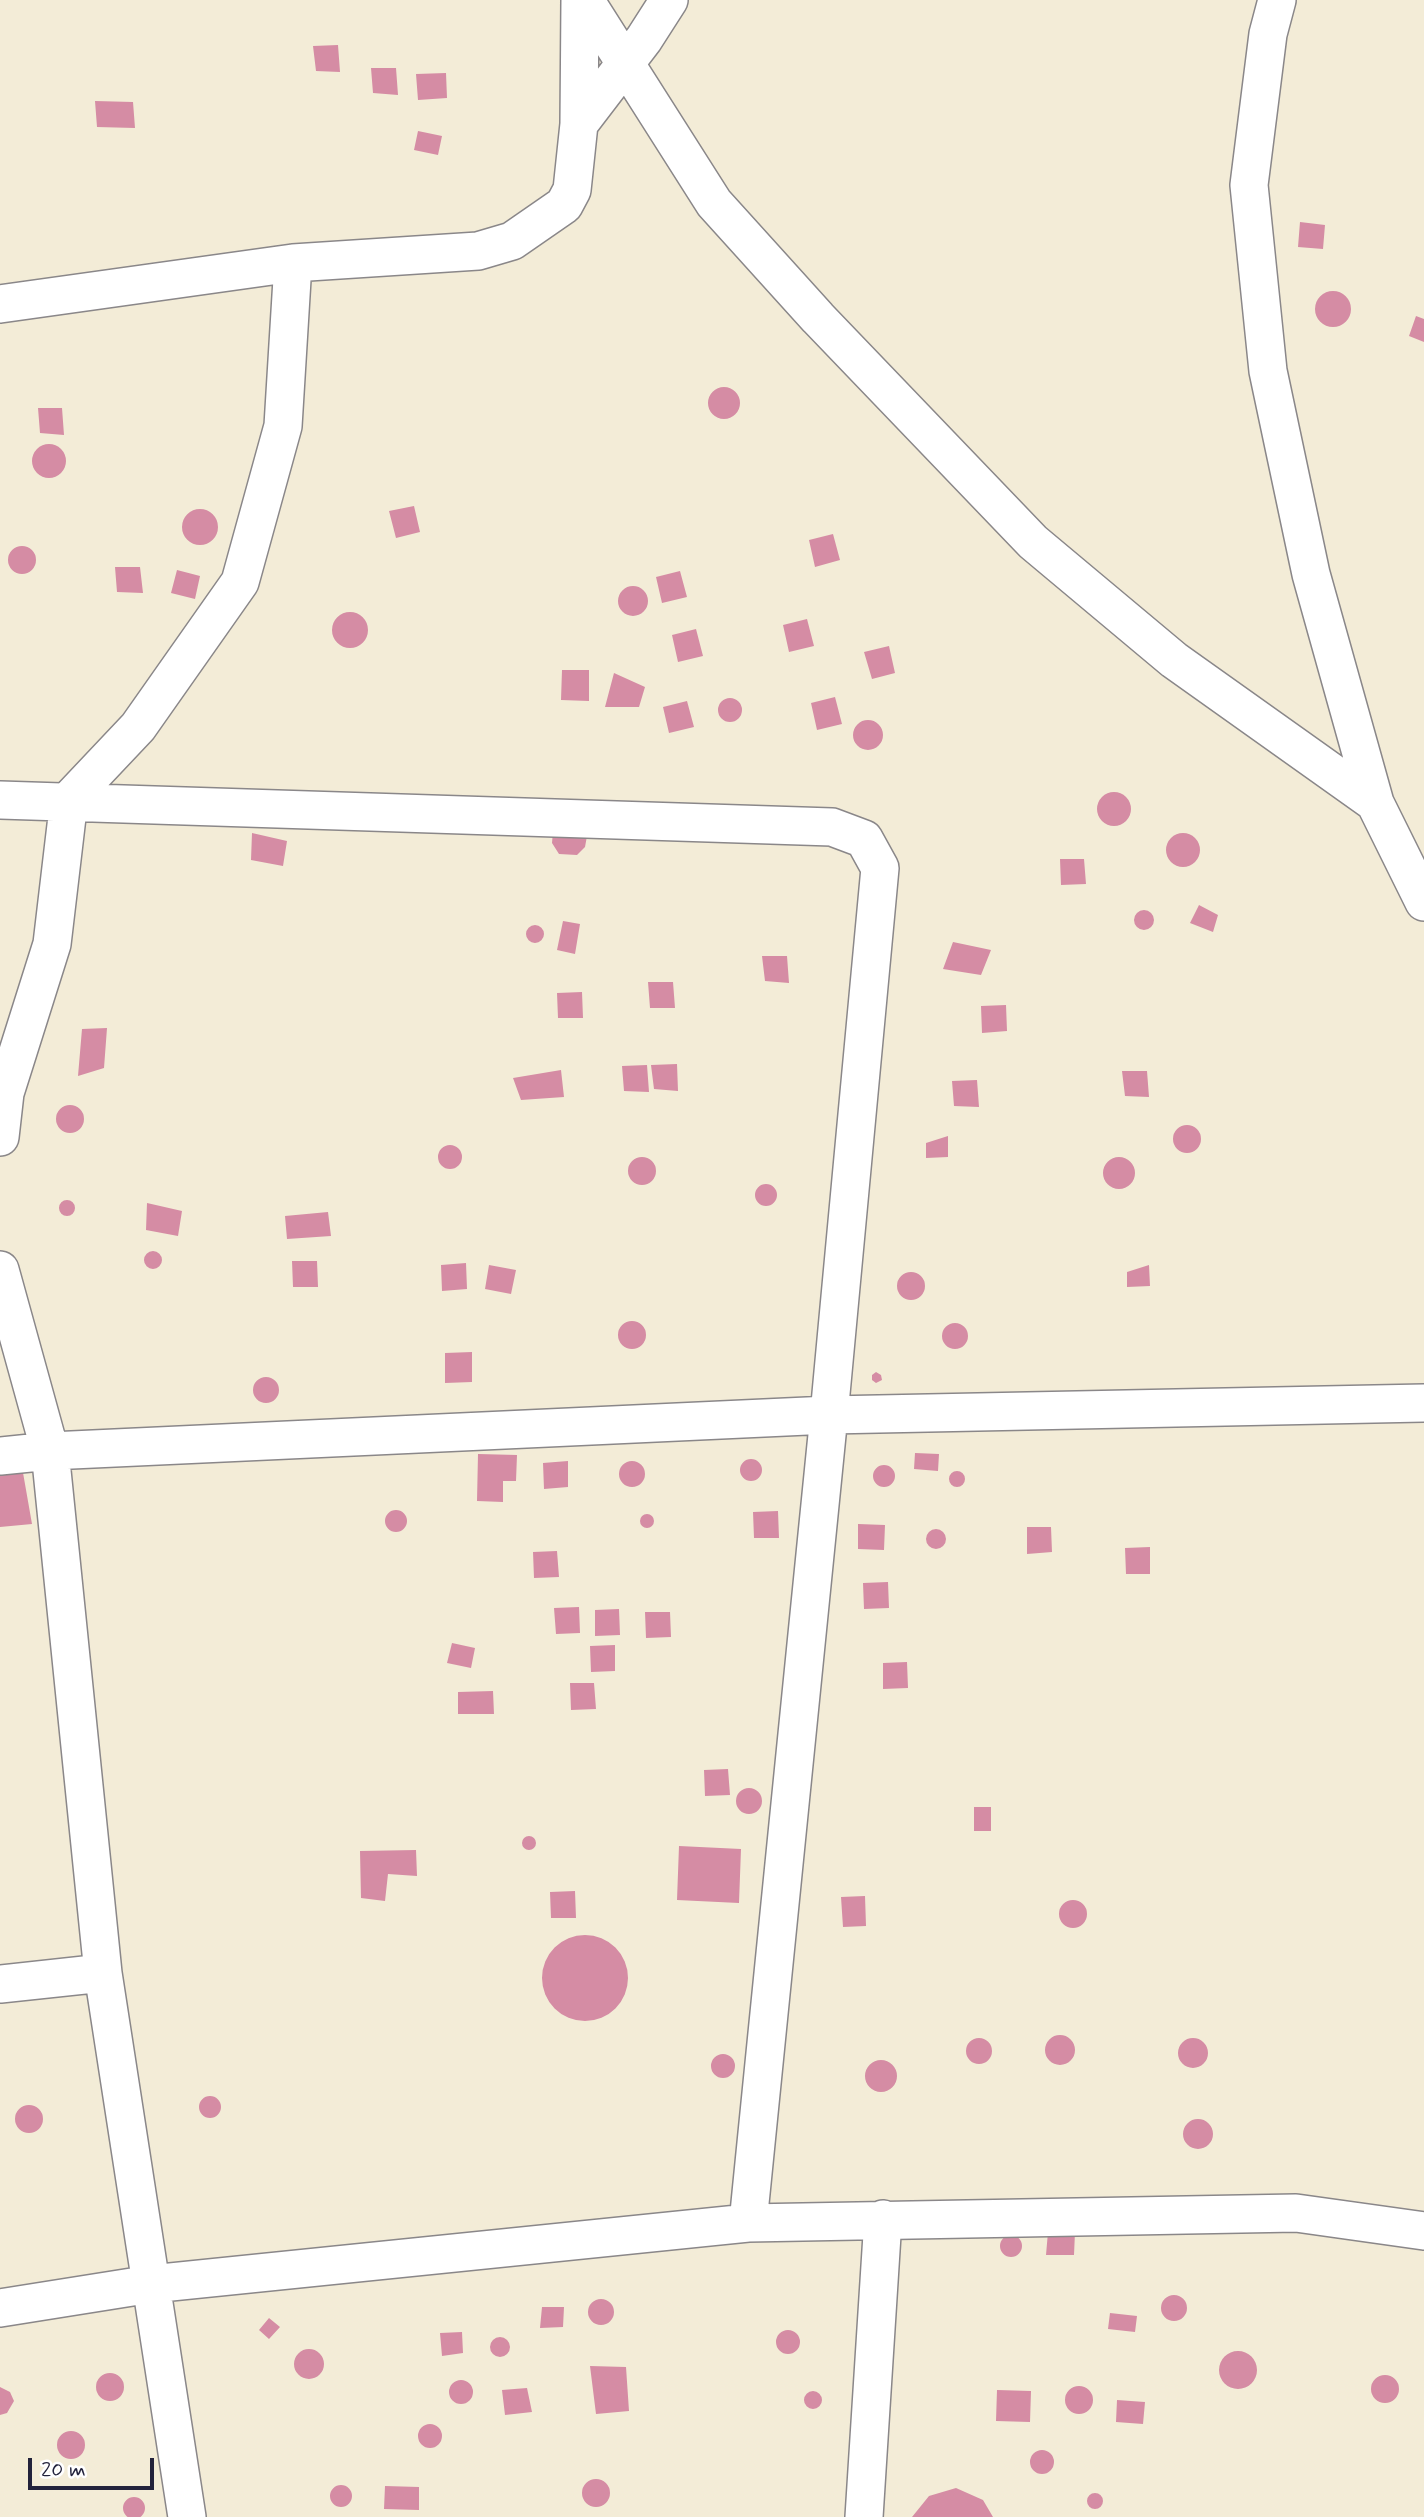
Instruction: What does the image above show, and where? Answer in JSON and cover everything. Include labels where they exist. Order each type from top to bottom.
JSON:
[{"type":"street","points":[[582,0],[714,203],[818,318],[1033,542],[1174,660],[1375,803]]},
{"type":"street","points":[[0,304],[293,263],[478,251],[512,241],[564,205],[572,190],[579,124],[582,0]]},
{"type":"street","points":[[579,124],[625,65],[669,0]]},
{"type":"street","points":[[1277,0],[1268,34],[1249,185],[1268,371],[1311,574],[1375,803],[1424,902]]},
{"type":"street","points":[[0,1137],[5,1093],[52,944],[69,800],[138,727],[240,582],[283,425],[293,263]]},
{"type":"street","points":[[0,800],[69,800],[832,827],[864,839],[880,868],[829,1415],[748,2223]]},
{"type":"street","points":[[0,1270],[50,1451],[103,1973],[187,2517]]},
{"type":"street","points":[[0,1456],[50,1451],[829,1415],[1424,1403]]},
{"type":"street","points":[[0,1984],[103,1973]]},
{"type":"street","points":[[0,2308],[151,2284],[748,2223],[1296,2213],[1424,2231]]},
{"type":"street","points":[[864,2517],[883,2219]]},
{"type":"building","points":[[338,45],[340,72],[316,71],[313,46]]},
{"type":"building","points":[[371,68],[396,68],[398,95],[373,93]]},
{"type":"building","points":[[446,73],[447,98],[418,100],[416,74]]},
{"type":"building","points":[[95,101],[133,102],[135,128],[97,127]]},
{"type":"building","points":[[418,131],[442,136],[438,155],[414,150]]},
{"type":"building","points":[[1300,222],[1325,225],[1323,249],[1298,247]]},
{"type":"building","points":[[1333,291],[1346,296],[1351,309],[1346,322],[1333,327],[1320,322],[1315,309],[1320,296]]},
{"type":"building","points":[[1416,316],[1424,319],[1424,342],[1409,336]]},
{"type":"building","points":[[724,387],[735,392],[740,403],[735,414],[724,419],[713,414],[708,403],[713,392]]},
{"type":"building","points":[[38,408],[62,408],[64,435],[40,433]]},
{"type":"building","points":[[49,444],[61,449],[66,461],[61,473],[49,478],[37,473],[32,461],[37,449]]},
{"type":"building","points":[[414,506],[420,532],[396,538],[389,511]]},
{"type":"building","points":[[200,509],[213,514],[218,527],[213,540],[200,545],[187,540],[182,527],[187,514]]},
{"type":"building","points":[[833,534],[840,560],[815,567],[809,540]]},
{"type":"building","points":[[22,546],[32,550],[36,560],[32,570],[22,574],[12,570],[8,560],[12,550]]},
{"type":"building","points":[[115,567],[140,567],[143,593],[117,592]]},
{"type":"building","points":[[177,570],[200,576],[195,599],[171,593]]},
{"type":"building","points":[[680,571],[687,597],[662,603],[656,577]]},
{"type":"building","points":[[633,586],[644,590],[648,601],[644,612],[633,616],[622,612],[618,601],[622,590]]},
{"type":"building","points":[[350,612],[363,617],[368,630],[363,643],[350,648],[337,643],[332,630],[337,617]]},
{"type":"building","points":[[807,619],[814,646],[789,652],[783,625]]},
{"type":"building","points":[[696,629],[703,656],[678,662],[672,635]]},
{"type":"building","points":[[889,646],[895,673],[872,679],[864,652]]},
{"type":"building","points":[[562,670],[589,670],[589,701],[561,700]]},
{"type":"building","points":[[614,673],[645,687],[639,707],[605,707]]},
{"type":"building","points":[[835,697],[842,724],[817,730],[811,703]]},
{"type":"building","points":[[730,698],[741,705],[742,710],[735,721],[730,722],[719,715],[718,710],[725,699]]},
{"type":"building","points":[[687,701],[694,727],[669,733],[663,707]]},
{"type":"building","points":[[868,720],[878,725],[883,735],[878,745],[868,750],[858,745],[853,735],[858,725]]},
{"type":"building","points":[[1114,792],[1126,797],[1131,809],[1126,821],[1114,826],[1102,821],[1097,809],[1102,797]]},
{"type":"building","points":[[553,831],[587,836],[585,847],[577,855],[559,854],[552,843]]},
{"type":"building","points":[[252,833],[287,841],[283,866],[251,860]]},
{"type":"building","points":[[1183,833],[1195,838],[1200,850],[1195,862],[1183,867],[1171,862],[1166,850],[1171,838]]},
{"type":"building","points":[[1060,859],[1084,859],[1086,884],[1061,885]]},
{"type":"building","points":[[1199,905],[1218,915],[1213,932],[1190,923]]},
{"type":"building","points":[[1140,910],[1148,910],[1154,920],[1148,930],[1140,930],[1134,924],[1134,916]]},
{"type":"building","points":[[563,921],[580,924],[575,954],[557,950]]},
{"type":"building","points":[[535,925],[541,928],[544,934],[541,940],[535,943],[529,940],[526,934],[529,928]]},
{"type":"building","points":[[953,942],[991,950],[981,975],[943,969]]},
{"type":"building","points":[[762,956],[787,956],[789,983],[765,981]]},
{"type":"building","points":[[648,982],[673,982],[675,1008],[650,1008]]},
{"type":"building","points":[[582,992],[583,1018],[558,1018],[557,993]]},
{"type":"building","points":[[1006,1005],[1007,1031],[982,1033],[981,1006]]},
{"type":"building","points":[[107,1028],[104,1068],[78,1076],[82,1029]]},
{"type":"building","points":[[677,1064],[678,1091],[654,1089],[651,1065]]},
{"type":"building","points":[[647,1065],[649,1092],[624,1091],[622,1066]]},
{"type":"building","points":[[561,1070],[564,1097],[521,1100],[513,1078]]},
{"type":"building","points":[[1122,1071],[1147,1071],[1149,1097],[1125,1096]]},
{"type":"building","points":[[977,1080],[979,1107],[954,1106],[952,1081]]},
{"type":"building","points":[[70,1105],[80,1109],[84,1119],[80,1129],[70,1133],[60,1129],[56,1119],[60,1109]]},
{"type":"building","points":[[1187,1125],[1197,1129],[1201,1139],[1197,1149],[1187,1153],[1177,1149],[1173,1139],[1177,1129]]},
{"type":"building","points":[[948,1136],[948,1157],[926,1158],[926,1143]]},
{"type":"building","points":[[450,1145],[459,1148],[462,1157],[459,1166],[450,1169],[441,1166],[438,1157],[441,1148]]},
{"type":"building","points":[[642,1157],[652,1161],[656,1171],[652,1181],[642,1185],[632,1181],[628,1171],[632,1161]]},
{"type":"building","points":[[1119,1157],[1130,1162],[1135,1173],[1130,1184],[1119,1189],[1108,1184],[1103,1173],[1108,1162]]},
{"type":"building","points":[[766,1184],[774,1187],[777,1195],[774,1203],[766,1206],[758,1203],[755,1195],[758,1187]]},
{"type":"building","points":[[67,1200],[75,1208],[67,1216],[59,1208]]},
{"type":"building","points":[[147,1203],[182,1211],[178,1236],[146,1230]]},
{"type":"building","points":[[328,1212],[331,1236],[287,1239],[285,1216]]},
{"type":"building","points":[[153,1251],[159,1254],[162,1260],[159,1266],[153,1269],[147,1266],[144,1260],[147,1254]]},
{"type":"building","points":[[292,1261],[317,1261],[318,1287],[293,1287]]},
{"type":"building","points":[[466,1263],[467,1289],[442,1291],[441,1265]]},
{"type":"building","points":[[489,1265],[516,1270],[511,1294],[485,1289]]},
{"type":"building","points":[[1149,1265],[1150,1286],[1127,1287],[1127,1272]]},
{"type":"building","points":[[911,1272],[921,1276],[925,1286],[921,1296],[911,1300],[901,1296],[897,1286],[901,1276]]},
{"type":"building","points":[[632,1321],[642,1325],[646,1335],[642,1345],[632,1349],[622,1345],[618,1335],[622,1325]]},
{"type":"building","points":[[955,1323],[964,1327],[968,1336],[964,1345],[955,1349],[946,1345],[942,1336],[946,1327]]},
{"type":"building","points":[[472,1352],[472,1382],[445,1383],[445,1353]]},
{"type":"building","points":[[876,1372],[881,1375],[882,1380],[876,1383],[872,1380],[872,1375]]},
{"type":"building","points":[[266,1377],[275,1381],[279,1390],[275,1399],[266,1403],[257,1399],[253,1390],[257,1381]]},
{"type":"building","points":[[915,1453],[939,1454],[938,1471],[914,1469]]},
{"type":"building","points":[[478,1454],[517,1455],[516,1481],[503,1481],[503,1502],[477,1501]]},
{"type":"building","points":[[751,1459],[759,1462],[762,1470],[759,1478],[751,1481],[743,1478],[740,1470],[743,1462]]},
{"type":"building","points":[[568,1461],[568,1487],[544,1489],[543,1463]]},
{"type":"building","points":[[632,1461],[641,1465],[645,1474],[641,1483],[632,1487],[623,1483],[619,1474],[623,1465]]},
{"type":"building","points":[[884,1465],[892,1468],[895,1476],[892,1484],[884,1487],[876,1484],[873,1476],[876,1468]]},
{"type":"building","points":[[22,1467],[32,1524],[0,1527],[0,1469]]},
{"type":"building","points":[[954,1471],[960,1471],[965,1479],[963,1485],[954,1487],[949,1482],[949,1476]]},
{"type":"building","points":[[396,1510],[404,1513],[407,1521],[404,1529],[396,1532],[388,1529],[385,1521],[388,1513]]},
{"type":"building","points":[[778,1511],[779,1538],[754,1538],[753,1512]]},
{"type":"building","points":[[644,1514],[650,1514],[654,1521],[650,1528],[644,1528],[640,1524],[640,1518]]},
{"type":"building","points":[[858,1524],[885,1525],[884,1550],[858,1549]]},
{"type":"building","points":[[1027,1527],[1051,1527],[1052,1552],[1027,1554]]},
{"type":"building","points":[[932,1529],[940,1529],[946,1539],[940,1549],[932,1549],[926,1543],[926,1535]]},
{"type":"building","points":[[1150,1547],[1150,1574],[1126,1574],[1125,1548]]},
{"type":"building","points":[[557,1551],[559,1577],[534,1578],[533,1552]]},
{"type":"building","points":[[888,1582],[889,1608],[864,1609],[863,1583]]},
{"type":"building","points":[[579,1607],[580,1633],[556,1634],[554,1608]]},
{"type":"building","points":[[619,1609],[620,1635],[595,1636],[595,1610]]},
{"type":"building","points":[[645,1612],[670,1612],[671,1637],[646,1638]]},
{"type":"building","points":[[452,1643],[475,1648],[471,1668],[447,1663]]},
{"type":"building","points":[[615,1645],[615,1671],[591,1672],[590,1646]]},
{"type":"building","points":[[907,1662],[908,1688],[883,1689],[883,1663]]},
{"type":"building","points":[[570,1683],[594,1683],[596,1709],[571,1710]]},
{"type":"building","points":[[493,1691],[494,1714],[458,1714],[458,1692]]},
{"type":"building","points":[[728,1769],[730,1795],[705,1796],[704,1770]]},
{"type":"building","points":[[749,1788],[758,1792],[762,1801],[758,1810],[749,1814],[740,1810],[736,1801],[740,1792]]},
{"type":"building","points":[[974,1807],[991,1807],[991,1831],[974,1831]]},
{"type":"building","points":[[529,1836],[534,1838],[534,1848],[529,1850],[524,1848],[522,1843],[524,1838]]},
{"type":"building","points":[[679,1846],[741,1849],[739,1903],[677,1900]]},
{"type":"building","points":[[416,1850],[417,1876],[388,1874],[385,1901],[361,1898],[360,1851]]},
{"type":"building","points":[[575,1891],[576,1918],[551,1918],[550,1892]]},
{"type":"building","points":[[865,1896],[866,1926],[843,1927],[841,1897]]},
{"type":"building","points":[[1073,1900],[1083,1904],[1087,1914],[1083,1924],[1073,1928],[1063,1924],[1059,1914],[1063,1904]]},
{"type":"building","points":[[585,1935],[609,1942],[621,1954],[628,1978],[621,2002],[609,2014],[585,2021],[561,2014],[549,2002],[542,1978],[549,1954],[561,1942]]},
{"type":"building","points":[[1060,2035],[1071,2039],[1075,2050],[1071,2061],[1060,2065],[1049,2061],[1045,2050],[1049,2039]]},
{"type":"building","points":[[979,2038],[988,2042],[992,2051],[988,2060],[979,2064],[970,2060],[966,2051],[970,2042]]},
{"type":"building","points":[[1193,2038],[1204,2042],[1208,2053],[1204,2064],[1193,2068],[1182,2064],[1178,2053],[1182,2042]]},
{"type":"building","points":[[723,2054],[732,2057],[735,2066],[732,2075],[723,2078],[714,2075],[711,2066],[714,2057]]},
{"type":"building","points":[[881,2060],[892,2065],[897,2076],[892,2087],[881,2092],[870,2087],[865,2076],[870,2065]]},
{"type":"building","points":[[210,2096],[218,2099],[221,2107],[218,2115],[210,2118],[202,2115],[199,2107],[202,2099]]},
{"type":"building","points":[[29,2105],[39,2109],[43,2119],[39,2129],[29,2133],[19,2129],[15,2119],[19,2109]]},
{"type":"building","points":[[1198,2119],[1208,2124],[1213,2134],[1208,2144],[1198,2149],[1188,2144],[1183,2134],[1188,2124]]},
{"type":"building","points":[[1048,2232],[1075,2232],[1074,2255],[1046,2255]]},
{"type":"building","points":[[1011,2235],[1019,2238],[1022,2246],[1019,2254],[1011,2257],[1003,2254],[1000,2246],[1003,2238]]},
{"type":"building","points":[[1174,2295],[1183,2299],[1187,2308],[1183,2317],[1174,2321],[1165,2317],[1161,2308],[1165,2299]]},
{"type":"building","points":[[601,2299],[610,2303],[614,2312],[610,2321],[601,2325],[592,2321],[588,2312],[592,2303]]},
{"type":"building","points":[[542,2307],[564,2307],[563,2327],[540,2328]]},
{"type":"building","points":[[1110,2313],[1137,2316],[1135,2332],[1108,2329]]},
{"type":"building","points":[[269,2318],[280,2327],[269,2339],[259,2330]]},
{"type":"building","points":[[788,2330],[796,2334],[800,2342],[796,2350],[788,2354],[780,2350],[776,2342],[780,2334]]},
{"type":"building","points":[[462,2332],[463,2353],[442,2356],[440,2333]]},
{"type":"building","points":[[500,2337],[507,2340],[510,2347],[507,2354],[500,2357],[493,2354],[490,2347],[493,2340]]},
{"type":"building","points":[[309,2349],[320,2353],[324,2364],[320,2375],[309,2379],[298,2375],[294,2364],[298,2353]]},
{"type":"building","points":[[1238,2351],[1251,2357],[1257,2370],[1251,2383],[1238,2389],[1225,2383],[1219,2370],[1225,2357]]},
{"type":"building","points":[[590,2366],[626,2367],[629,2411],[596,2414]]},
{"type":"building","points":[[110,2373],[120,2377],[124,2387],[120,2397],[110,2401],[100,2397],[96,2387],[100,2377]]},
{"type":"building","points":[[1385,2375],[1395,2379],[1399,2389],[1395,2399],[1385,2403],[1375,2399],[1371,2389],[1375,2379]]},
{"type":"building","points":[[461,2380],[469,2384],[473,2392],[469,2400],[461,2404],[453,2400],[449,2392],[453,2384]]},
{"type":"building","points":[[1079,2386],[1089,2390],[1093,2400],[1089,2410],[1079,2414],[1069,2410],[1065,2400],[1069,2390]]},
{"type":"building","points":[[0,2387],[10,2392],[14,2401],[7,2413],[0,2415]]},
{"type":"building","points":[[527,2388],[532,2412],[505,2415],[502,2390]]},
{"type":"building","points":[[997,2390],[1031,2391],[1030,2422],[996,2421]]},
{"type":"building","points":[[809,2391],[817,2391],[822,2400],[820,2407],[809,2409],[804,2404],[804,2396]]},
{"type":"building","points":[[1117,2400],[1145,2402],[1143,2424],[1116,2422]]},
{"type":"building","points":[[430,2424],[441,2431],[442,2436],[435,2447],[430,2448],[419,2441],[418,2436],[425,2425]]},
{"type":"building","points":[[71,2431],[81,2435],[85,2445],[81,2455],[71,2459],[61,2455],[57,2445],[61,2435]]},
{"type":"building","points":[[1042,2450],[1050,2454],[1054,2462],[1050,2470],[1042,2474],[1034,2470],[1030,2462],[1034,2454]]},
{"type":"building","points":[[596,2479],[606,2483],[610,2493],[606,2503],[596,2507],[586,2503],[582,2493],[586,2483]]},
{"type":"building","points":[[341,2485],[351,2492],[352,2496],[345,2506],[341,2507],[331,2500],[330,2496],[337,2486]]},
{"type":"building","points":[[385,2486],[419,2487],[419,2510],[384,2509]]},
{"type":"building","points":[[956,2488],[983,2500],[993,2517],[912,2517],[929,2496]]},
{"type":"building","points":[[1095,2493],[1101,2495],[1101,2507],[1095,2509],[1089,2507],[1087,2501],[1089,2495]]},
{"type":"building","points":[[134,2497],[144,2504],[145,2508],[138,2518],[134,2519],[124,2512],[123,2508],[130,2498]]}]
